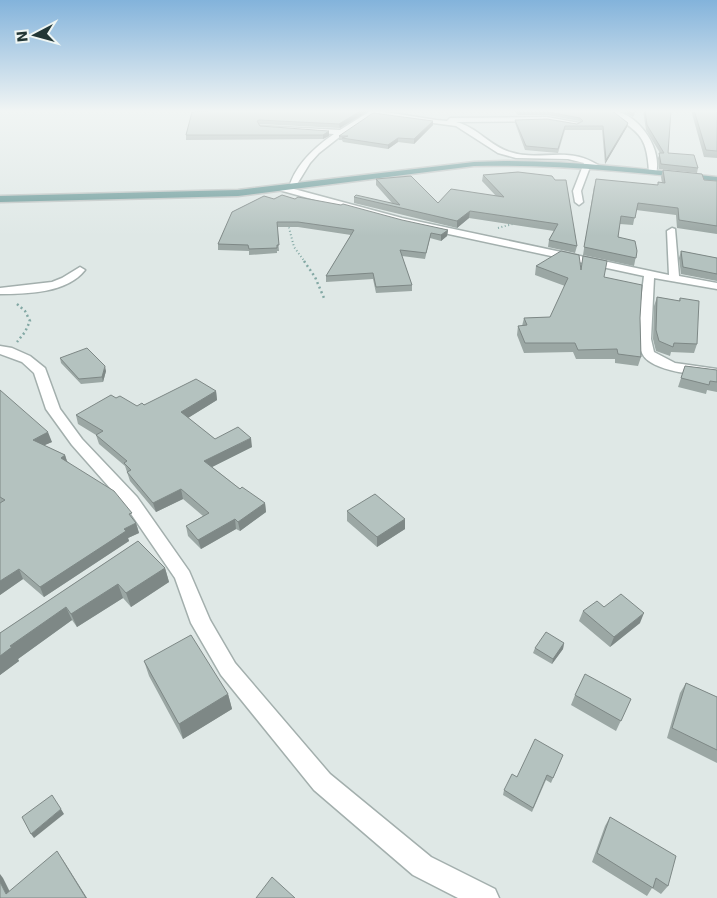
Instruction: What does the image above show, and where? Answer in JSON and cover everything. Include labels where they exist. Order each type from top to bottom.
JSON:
[{"type":"main road","points":[[293,189],[474,164],[535,163],[591,166],[717,179]]},
{"type":"main road","points":[[0,199],[181,196],[282,188]]},
{"type":"street","points":[[293,189],[304,162],[315,152]]},
{"type":"street","points":[[501,152],[526,157],[574,158],[589,162],[591,166],[577,191],[579,202]]},
{"type":"street","points":[[651,152],[653,172]]},
{"type":"street","points":[[282,188],[293,189],[477,238],[546,254],[717,286]]},
{"type":"street","points":[[672,231],[674,279]]},
{"type":"street","points":[[5,291],[29,289],[62,282],[77,275],[80,270]]},
{"type":"street","points":[[649,274],[645,340],[648,354],[656,360],[669,365],[717,373]]},
{"type":"street","points":[[4,350],[26,359],[40,371],[53,409],[77,442],[131,500],[183,576],[201,623],[228,668],[322,782],[422,866],[486,898]]},
{"type":"street","points":[[138,545],[155,534]]},
{"type":"path","points":[[293,189],[288,227],[294,247],[315,277],[324,298]]},
{"type":"path","points":[[477,238],[493,230],[521,221]]},
{"type":"path","points":[[4,350],[20,340],[30,321],[5,291]]},
{"type":"building","points":[[605,152],[611,152],[606,160]]},
{"type":"building","points":[[659,153],[694,155],[698,168],[661,164]]},
{"type":"building","points":[[663,170],[702,174],[704,180],[717,181],[717,226],[679,220],[678,208],[638,203],[635,218],[621,216],[618,237],[635,241],[636,258],[584,247],[596,179],[658,185],[658,182],[665,183]]},
{"type":"building","points":[[518,172],[552,176],[555,180],[566,180],[577,246],[549,240],[558,224],[470,211],[457,221],[354,197],[356,195],[400,205],[376,179],[411,176],[438,203],[451,189],[504,197],[483,175]]},
{"type":"building","points":[[282,195],[295,199],[298,197],[343,204],[448,230],[441,235],[431,233],[426,253],[400,250],[412,285],[376,287],[373,273],[326,276],[354,230],[298,222],[277,222],[279,245],[277,245],[277,248],[249,249],[248,245],[218,244],[232,212],[264,196],[274,199]]},
{"type":"building","points":[[561,251],[579,255],[581,270],[583,256],[607,261],[604,277],[642,285],[640,318],[641,357],[618,354],[617,349],[578,350],[575,343],[525,343],[518,326],[527,325],[524,318],[550,317],[568,278],[536,266]]},
{"type":"building","points":[[681,251],[717,258],[717,274],[683,267]]},
{"type":"building","points":[[657,297],[680,301],[680,298],[699,301],[697,344],[674,343],[673,347],[659,341],[656,330]]},
{"type":"building","points":[[87,348],[105,366],[102,377],[79,379],[60,358]]},
{"type":"building","points":[[685,366],[717,370],[717,382],[710,381],[709,385],[681,378]]},
{"type":"building","points":[[196,379],[216,391],[181,412],[215,439],[238,427],[251,438],[204,461],[240,489],[242,487],[265,503],[238,522],[235,519],[198,540],[186,526],[209,513],[181,489],[153,503],[127,472],[131,470],[124,463],[127,461],[96,435],[103,431],[76,415],[111,395],[116,398],[120,396],[137,406],[142,403],[144,405]]},
{"type":"building","points":[[0,390],[48,432],[33,440],[65,455],[61,458],[114,491],[132,513],[129,514],[136,523],[124,529],[126,531],[40,587],[19,569],[0,581],[0,503],[5,500],[0,497]]},
{"type":"building","points":[[375,494],[405,519],[377,537],[347,511]]},
{"type":"building","points":[[138,541],[165,568],[126,593],[118,584],[71,614],[66,607],[10,646],[12,647],[0,656],[0,633]]},
{"type":"building","points":[[621,594],[644,613],[614,637],[583,611],[597,601],[604,607]]},
{"type":"building","points":[[546,632],[564,643],[553,659],[535,648]]},
{"type":"building","points":[[191,635],[228,694],[179,724],[144,661]]},
{"type":"building","points":[[585,674],[631,699],[621,721],[575,695]]},
{"type":"building","points":[[686,683],[717,697],[717,750],[672,728]]},
{"type":"building","points":[[535,739],[563,755],[553,778],[547,775],[533,808],[504,790],[512,774],[517,777]]},
{"type":"building","points":[[52,795],[61,809],[31,834],[22,817]]},
{"type":"building","points":[[610,817],[676,856],[668,886],[656,878],[653,888],[597,853]]},
{"type":"building","points":[[57,851],[86,898],[0,898],[0,882],[6,894]]},
{"type":"building","points":[[272,877],[295,898],[256,898]]}]
